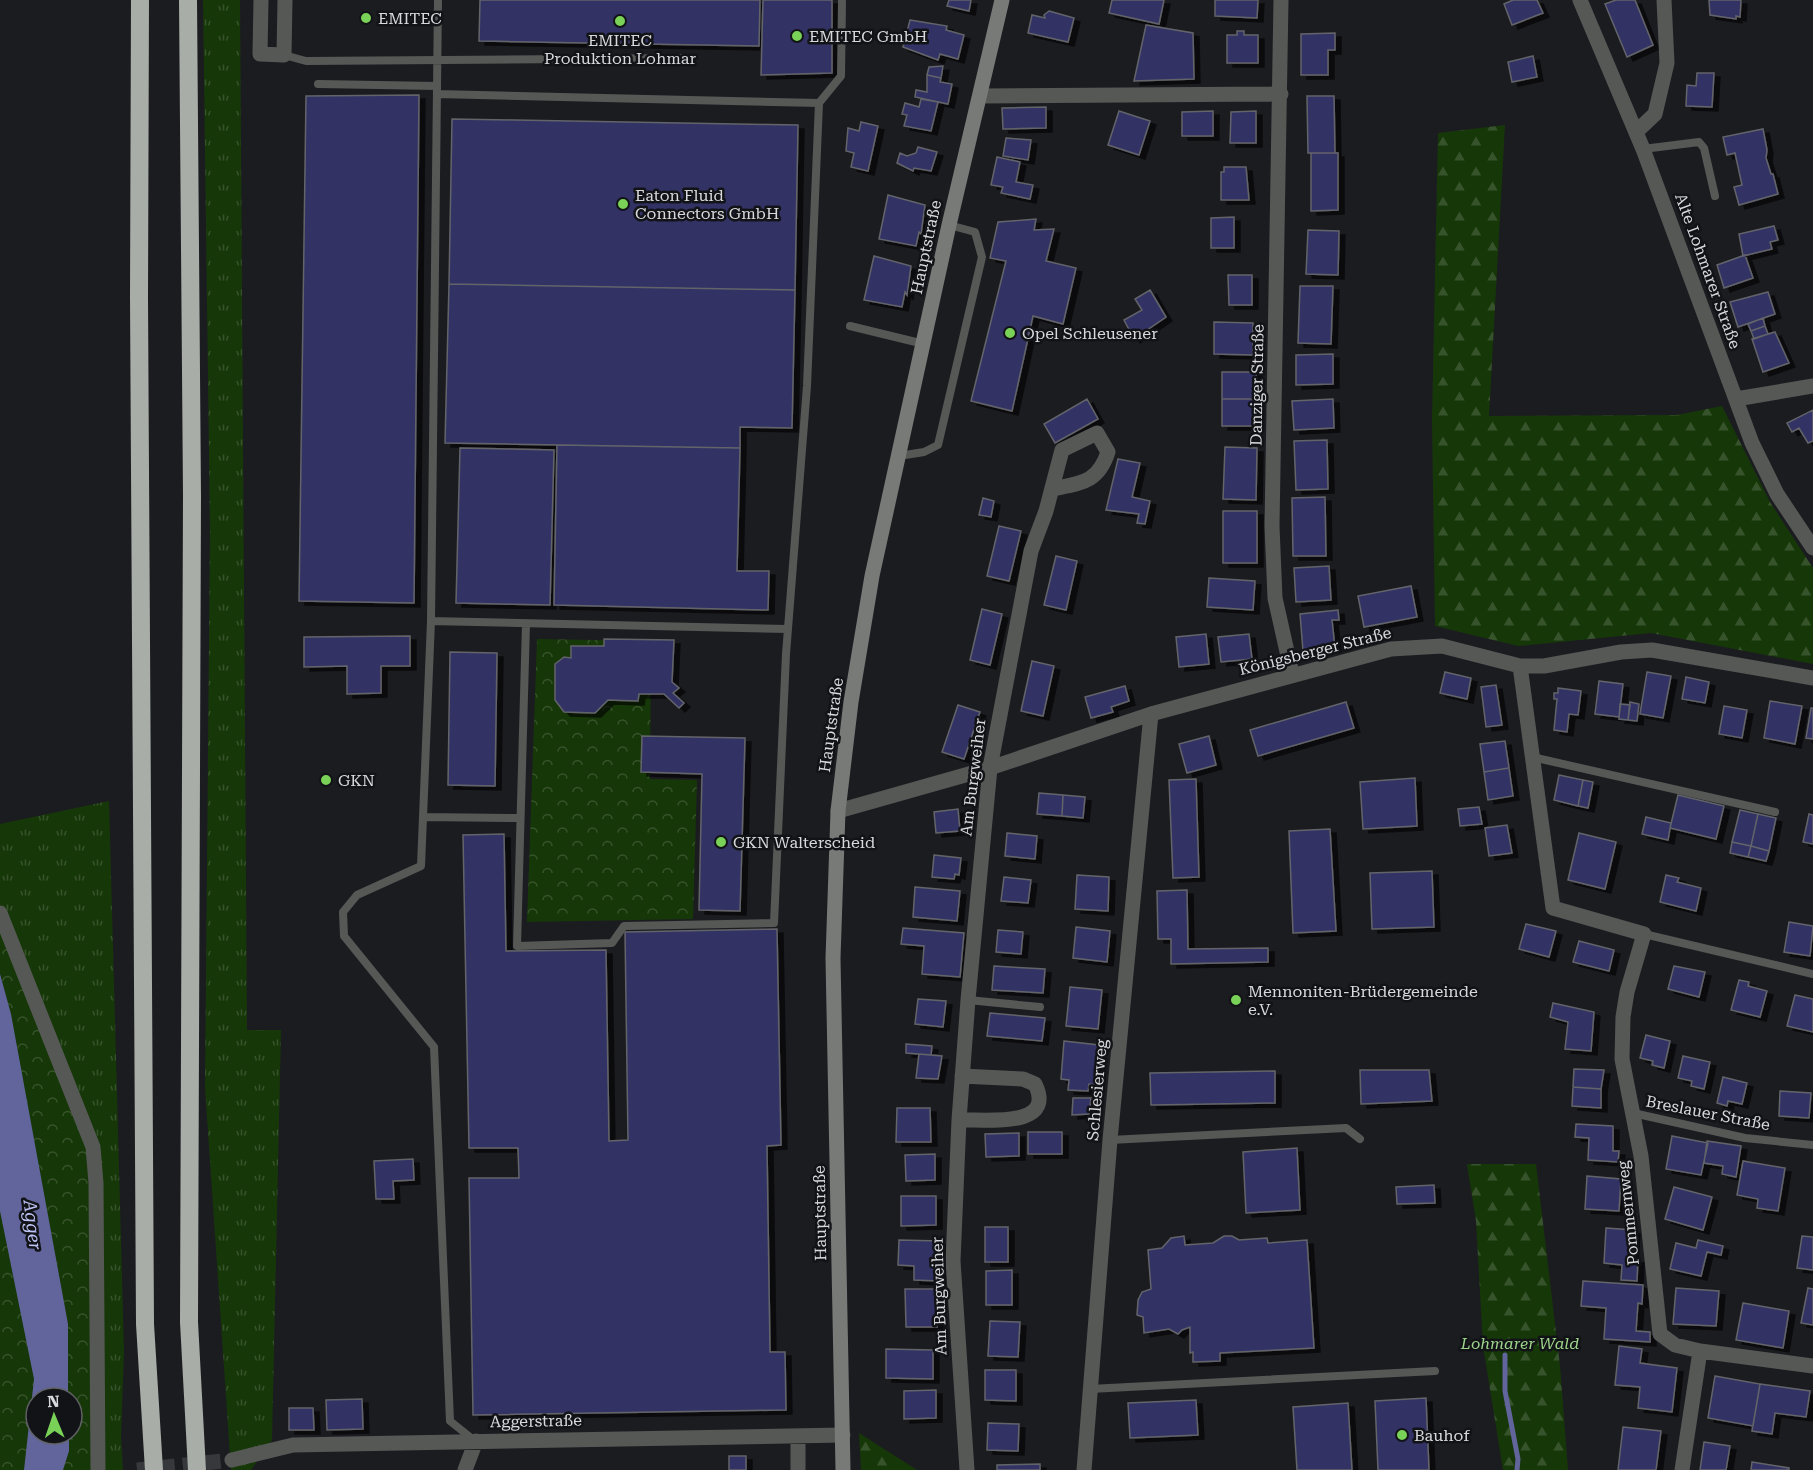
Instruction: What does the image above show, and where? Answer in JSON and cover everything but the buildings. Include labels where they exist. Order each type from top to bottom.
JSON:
[{"type":"highway","points":[[140,0],[139,298],[145,1324],[154,1470]]},
{"type":"highway","points":[[188,0],[192,496],[189,1322],[197,1470]]},
{"type":"main road","name":"Hauptstraße","points":[[843,1470],[833,958],[838,811],[867,605],[949,225],[1002,0]]},
{"type":"street","points":[[261,0],[260,54],[284,55],[285,0]]},
{"type":"street","name":"Danziger Straße","points":[[1281,0],[1272,526],[1275,598],[1292,674]]},
{"type":"street","name":"Alte Lohmarer Straße","points":[[1580,0],[1643,149],[1752,443],[1777,494],[1813,548]]},
{"type":"street","points":[[1636,132],[1655,114],[1667,63],[1664,0]]},
{"type":"street","points":[[980,96],[1281,94]]},
{"type":"street","points":[[1736,399],[1813,386]]},
{"type":"street","name":"Am Burgweiher","points":[[967,1470],[953,1261],[959,1120],[968,1000],[990,768],[1031,551],[1052,489]]},
{"type":"street","name":"Königsberger Straße","points":[[838,811],[990,768],[1151,714],[1292,674],[1391,649],[1417,645],[1442,646],[1520,666],[1544,666],[1621,652],[1652,650],[1813,678]]},
{"type":"street","points":[[1520,666],[1553,908],[1644,934]]},
{"type":"street","name":"Schlesierweg","points":[[1083,1470],[1110,1140],[1151,714]]},
{"type":"street","points":[[0,913],[93,1147],[96,1183],[98,1470]]},
{"type":"street","name":"Pommernweg","points":[[1644,934],[1627,992],[1623,1017],[1622,1059],[1641,1156],[1660,1334],[1675,1345],[1700,1352],[1813,1366]]},
{"type":"street","points":[[959,1120],[1012,1119],[1031,1115],[1039,1106],[1040,1094],[1035,1084],[1023,1078],[962,1076]]},
{"type":"street","points":[[1682,1470],[1700,1352]]},
{"type":"street","name":"Aggerstraße","points":[[232,1460],[293,1444],[843,1435]]},
{"type":"street","points":[[798,1436],[798,1470]]},
{"type":"street","points":[[465,1470],[476,1441]]},
{"type":"lane","points":[[438,0],[431,621],[421,866],[357,895],[343,912],[344,936],[434,1047],[450,1421],[476,1441]]},
{"type":"lane","points":[[526,624],[519,818],[518,946],[612,943],[624,926],[774,923],[788,629],[807,386],[819,103],[841,76],[842,0]]},
{"type":"lane","points":[[284,55],[306,61],[685,58]]},
{"type":"lane","points":[[318,84],[819,103]]},
{"type":"lane","points":[[1643,149],[1699,142],[1704,148],[1715,195]]},
{"type":"lane","points":[[899,456],[924,452],[938,445],[982,257],[975,232],[949,225]]},
{"type":"lane","points":[[850,327],[924,344]]},
{"type":"lane","points":[[431,621],[788,629]]},
{"type":"lane","points":[[1531,757],[1775,812]]},
{"type":"lane","points":[[423,817],[519,818]]},
{"type":"lane","points":[[1644,934],[1813,974]]},
{"type":"lane","points":[[968,1000],[1040,1007]]},
{"type":"lane","name":"Breslauer Straße","points":[[1633,1113],[1745,1138],[1813,1145]]},
{"type":"lane","points":[[1110,1140],[1346,1128],[1360,1139]]},
{"type":"lane","points":[[1090,1389],[1436,1371]]},
{"type":"green space","points":[[203,0],[240,0],[247,1030],[281,1030],[272,1440],[251,1470],[231,1470],[205,1088],[210,530]]},
{"type":"green space","points":[[1505,125],[1489,416],[1677,415],[1722,406],[1770,502],[1813,568],[1813,664],[1651,633],[1518,646],[1435,626],[1432,420],[1438,133]]},
{"type":"green space","points":[[537,639],[651,641],[650,779],[697,780],[693,919],[527,922]]},
{"type":"green space","points":[[109,801],[124,1351],[121,1437],[123,1470],[63,1470],[69,1446],[84,1446],[84,1386],[70,1386],[0,974],[0,824]]},
{"type":"green space","points":[[0,918],[90,1154],[88,1470],[0,1470]]},
{"type":"green space","name":"Lohmarer Wald","points":[[1467,1164],[1536,1164],[1560,1366],[1568,1470],[1503,1470],[1483,1346],[1476,1221]]},
{"type":"green space","points":[[859,1433],[917,1470],[861,1470]]},
{"type":"water","name":"Agger","points":[[0,974],[11,1014],[68,1324],[68,1386],[33,1386],[34,1379],[0,1211]]},
{"type":"water","points":[[27,1446],[69,1446],[63,1470],[24,1470]]},
{"type":"waterway","points":[[1505,1355],[1505,1391],[1518,1459],[1517,1470]]},
{"type":"tunnel","points":[[137,1470],[232,1460]]},
{"type":"place","name":"EMITEC","points":[[366,18]]},
{"type":"place","name":"EMITEC Produktion Lohmar","points":[[620,21]]},
{"type":"place","name":"EMITEC GmbH","points":[[797,36]]},
{"type":"place","name":"Eaton Fluid Connectors GmbH","points":[[623,204]]},
{"type":"place","name":"Opel Schleusener","points":[[1010,333]]},
{"type":"place","name":"GKN","points":[[326,780]]},
{"type":"place","name":"GKN Walterscheid","points":[[721,842]]},
{"type":"place","name":"Mennoniten-Brüdergemeinde e.V.","points":[[1236,1000]]},
{"type":"place","name":"Bauhof","points":[[1402,1435]]}]
